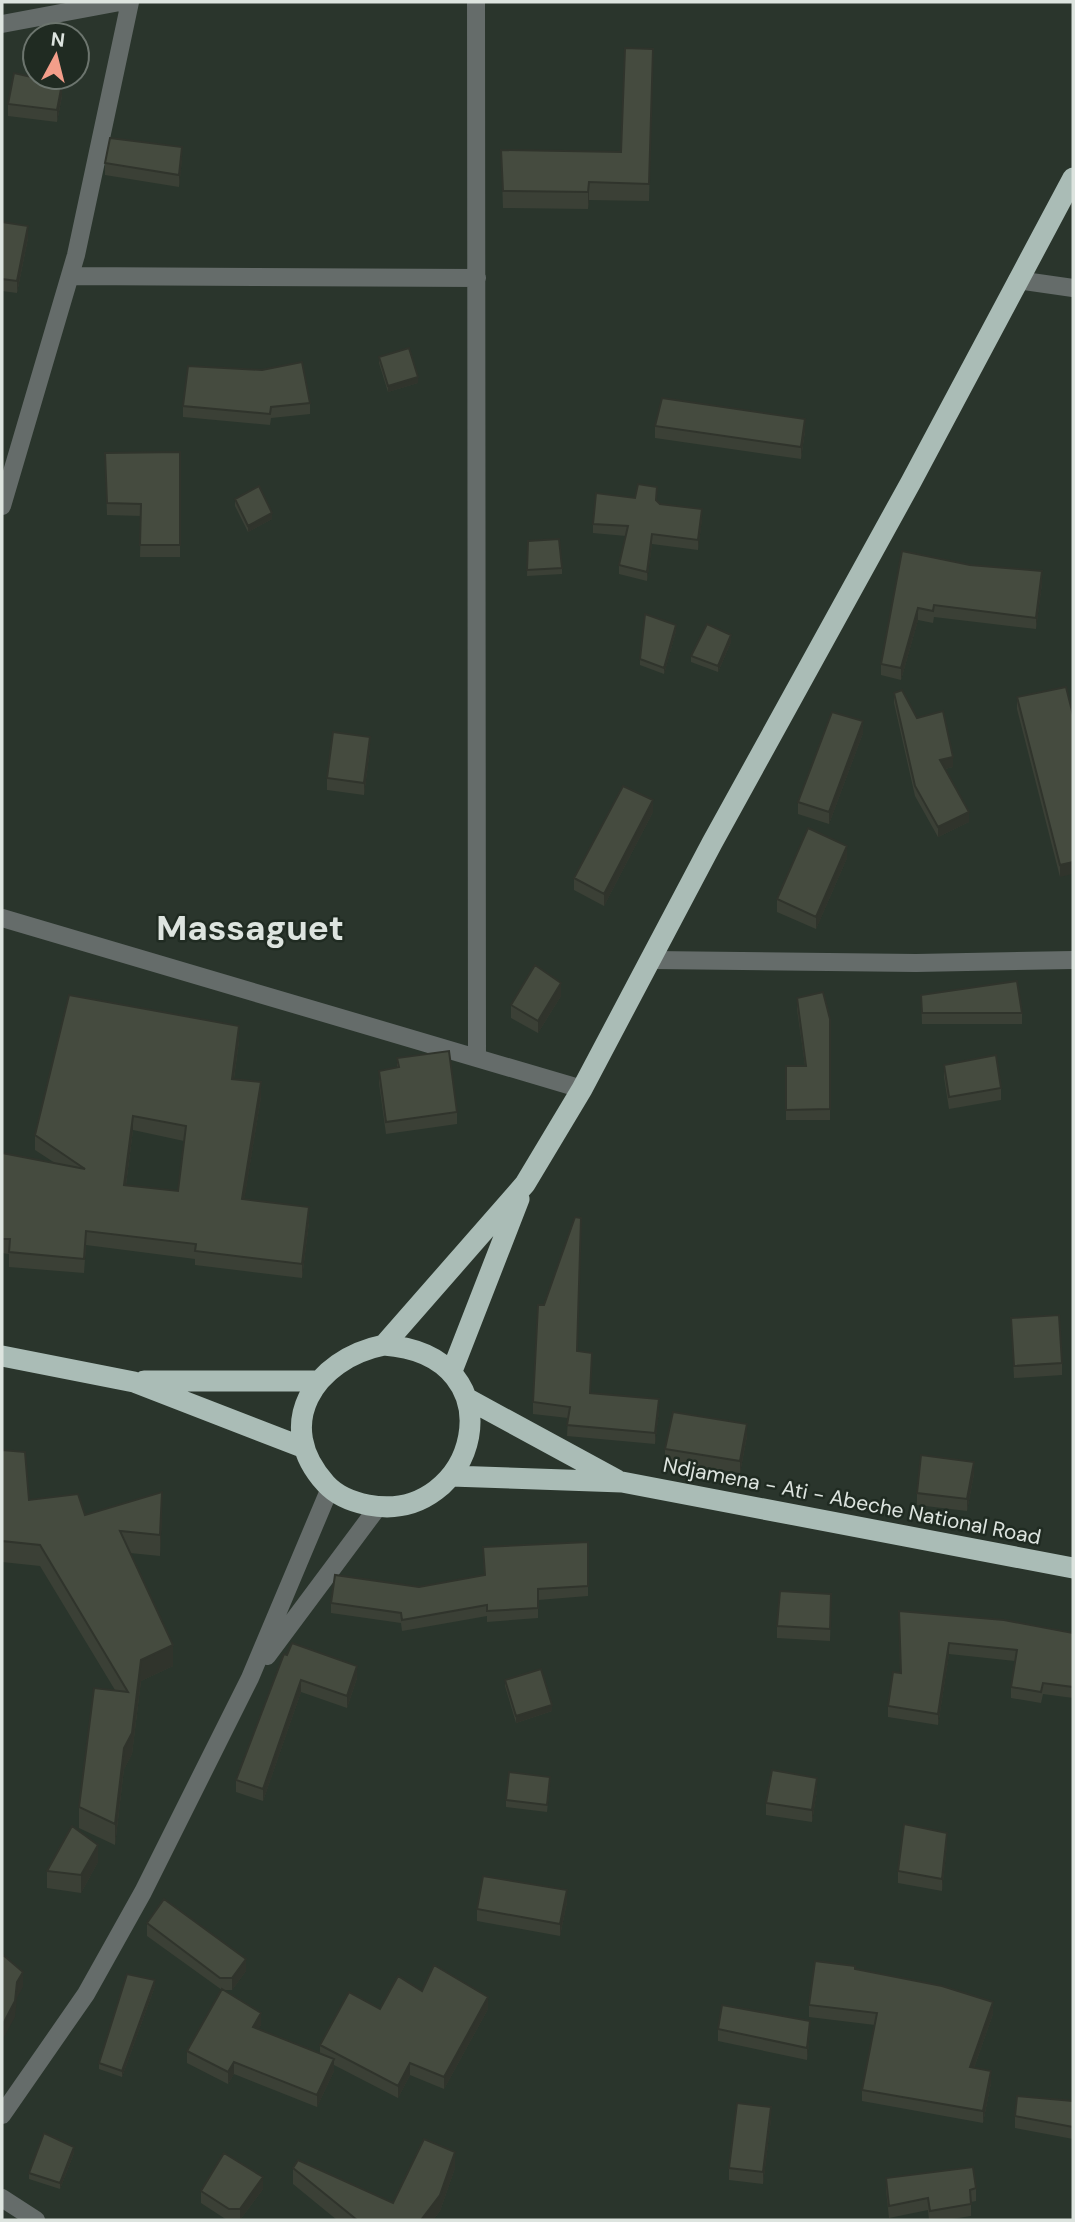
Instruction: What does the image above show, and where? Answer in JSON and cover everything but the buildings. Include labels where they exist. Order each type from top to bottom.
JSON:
[{"type":"highway","points":[[452,1371],[525,1184],[582,1089],[653,960],[712,844],[911,482],[1073,178]]},
{"type":"highway","points":[[384,1345],[525,1184]]},
{"type":"highway","points":[[384,1345],[408,1347],[432,1356],[452,1371],[468,1399],[471,1426],[465,1453],[451,1476],[436,1491],[418,1500],[378,1507],[344,1497],[330,1488],[313,1469],[302,1447],[302,1424],[307,1401],[319,1381],[336,1362],[358,1350],[384,1345]]},
{"type":"highway","points":[[2,1356],[134,1381],[302,1447]]},
{"type":"highway","points":[[134,1381],[319,1381]]},
{"type":"highway","points":[[468,1399],[622,1482]]},
{"type":"highway","points":[[451,1476],[622,1482]]},
{"type":"highway","name":"Ndjamena - Ati - Abeche National Road","points":[[622,1482],[1073,1568]]},
{"type":"street","points":[[2,24],[120,2]]},
{"type":"street","points":[[2,506],[70,276],[130,2]]},
{"type":"street","points":[[476,2],[477,1059]]},
{"type":"street","points":[[70,276],[477,278]]},
{"type":"street","points":[[1017,280],[1073,288]]},
{"type":"street","points":[[2,918],[582,1089]]},
{"type":"street","points":[[653,960],[916,963],[1073,960]]},
{"type":"street","points":[[2,2115],[86,1994],[143,1892],[250,1678],[330,1488]]},
{"type":"street","points":[[250,1678],[378,1507]]},
{"type":"street","points":[[2,2198],[36,2220]]},
{"type":"district","name":"Massaguet","points":[[250,928]]}]
